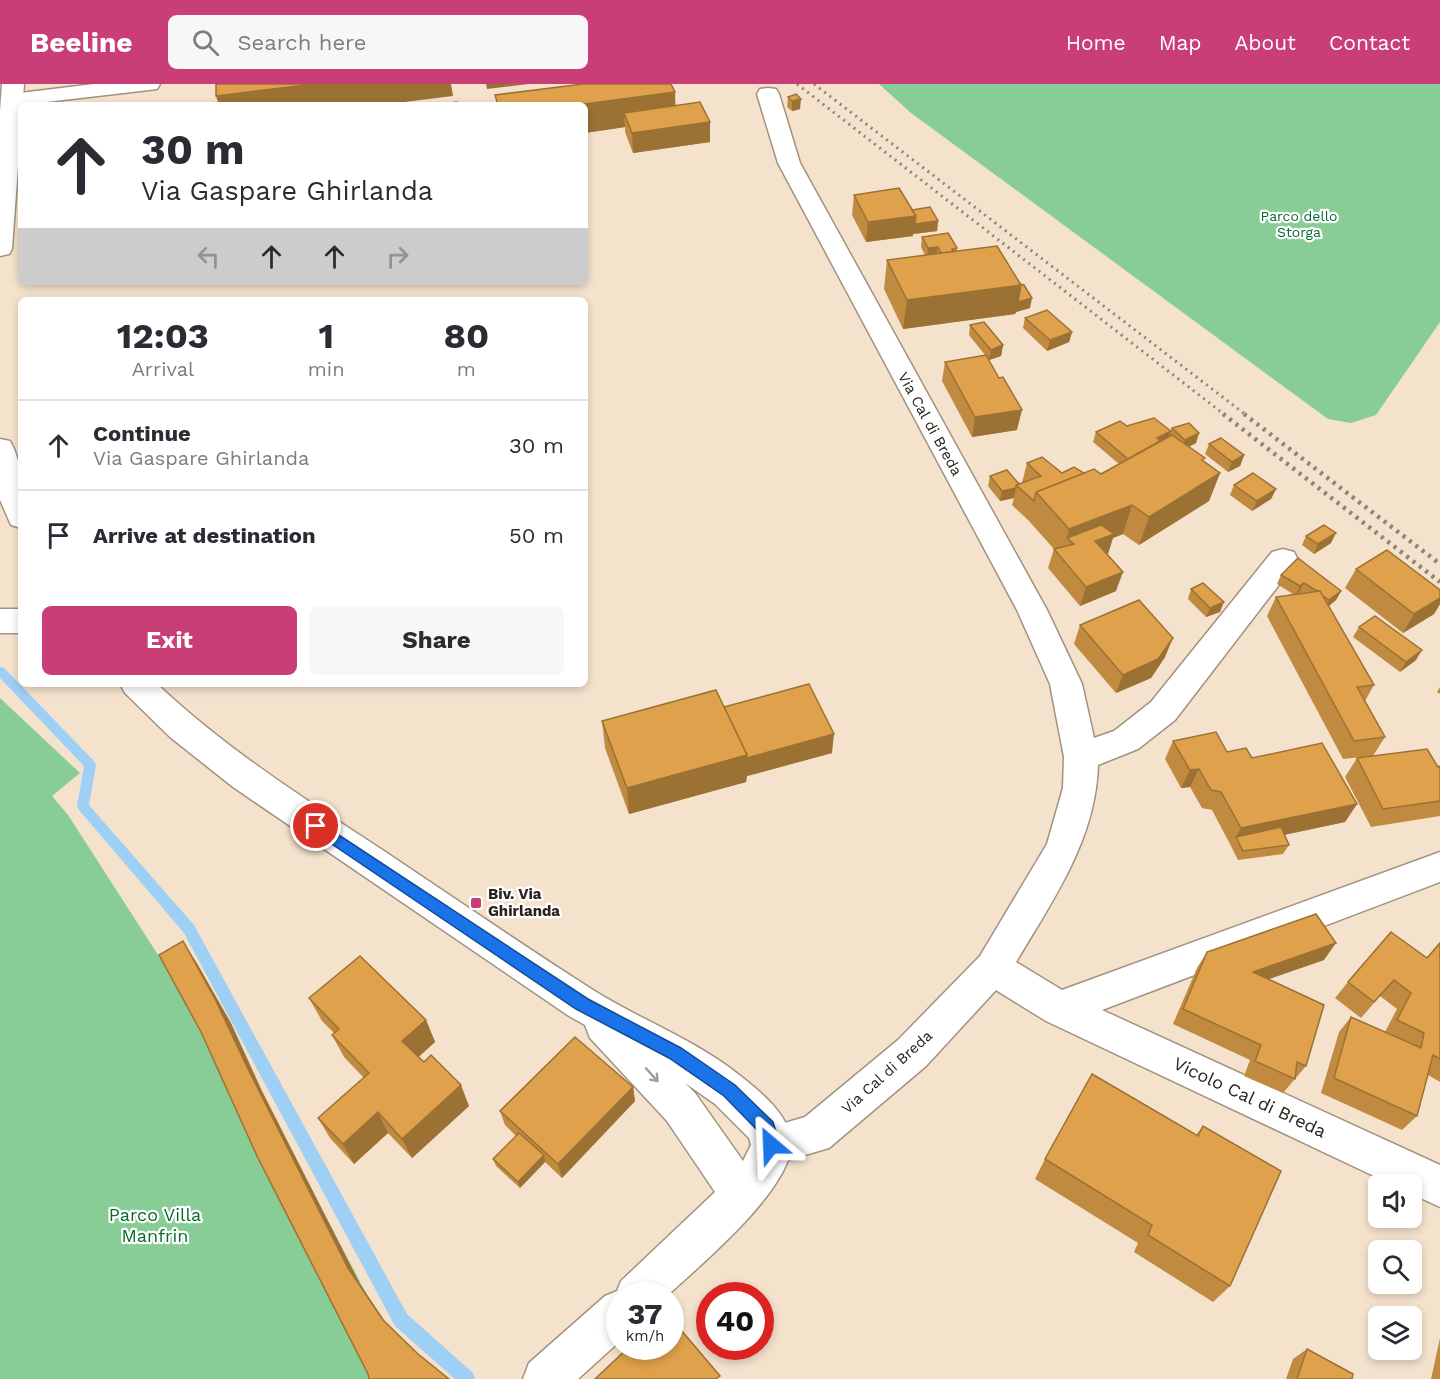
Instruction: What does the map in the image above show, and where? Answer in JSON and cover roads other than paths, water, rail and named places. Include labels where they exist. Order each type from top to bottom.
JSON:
[{"type":"street","points":[[0,249],[12,92],[149,84]]},
{"type":"street","name":"Via Cal di Breda","points":[[768,94],[789,163],[1032,610],[1066,684],[1081,757],[1080,788],[1064,845],[1023,921],[993,968],[912,1053],[815,1134],[771,1145]]},
{"type":"street","points":[[0,448],[5,474],[18,510]]},
{"type":"street","points":[[1081,757],[1126,740],[1163,711],[1283,560]]},
{"type":"street","points":[[0,621],[18,621]]},
{"type":"street","points":[[139,687],[182,728],[245,777],[582,1004],[675,1053],[729,1090],[767,1128],[771,1145],[764,1167],[742,1196],[651,1282]]},
{"type":"street","points":[[1059,1009],[1440,867]]},
{"type":"street","name":"Vicolo Cal di Breda","points":[[993,968],[1059,1009],[1440,1186]]},
{"type":"street","points":[[582,1004],[639,1060],[681,1107],[742,1196]]},
{"type":"street","points":[[545,1379],[606,1324]]},
{"type":"waterway","points":[[0,671],[90,765],[83,806],[189,929],[401,1320],[467,1379]]},
{"type":"railway","points":[[797,84],[1225,415]]},
{"type":"railway","points":[[814,84],[1246,415]]},
{"type":"railway","points":[[1223,414],[1440,582]]},
{"type":"railway","points":[[1244,414],[1440,564]]},
{"type":"place","name":"Biv. Via Ghirlanda","points":[[476,903]]},
{"type":"park label","name":"Parco dello Storga","points":[[1299,224]]},
{"type":"park label","name":"Parco Villa Manfrin","points":[[155,1224]]}]
